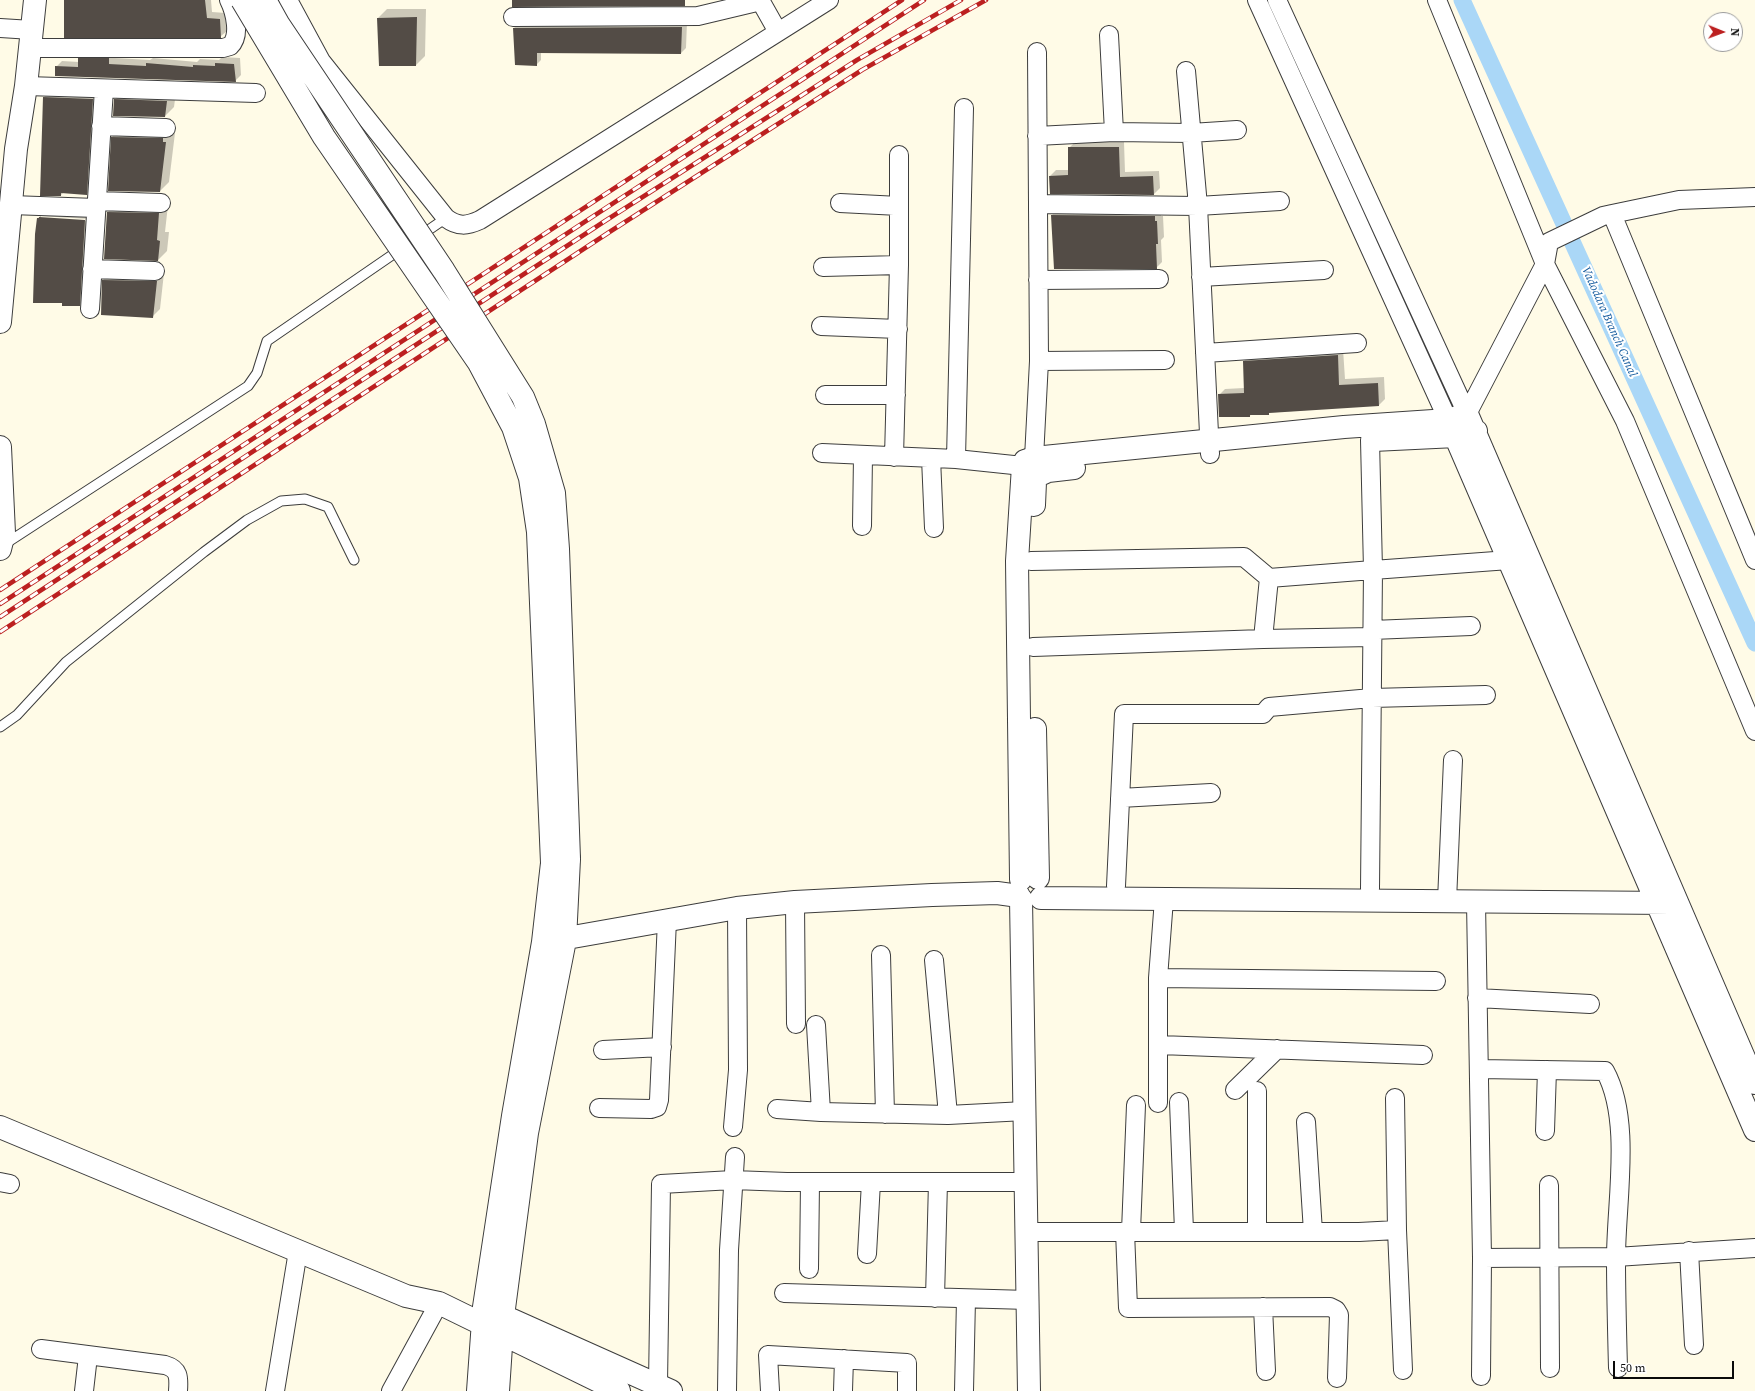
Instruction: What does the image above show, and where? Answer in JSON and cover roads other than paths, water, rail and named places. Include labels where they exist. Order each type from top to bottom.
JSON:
[{"type":"street","points":[[0,322],[16,148],[26,86],[35,0]]},
{"type":"street","points":[[0,28],[31,39],[223,48],[234,42],[236,37],[234,9],[229,0]]},
{"type":"street","points":[[242,0],[324,137],[479,363],[513,427],[530,478],[538,532],[565,940],[527,1133],[503,1325],[498,1391]]},
{"type":"street","points":[[265,0],[279,25],[444,271],[523,397],[534,424],[554,493],[558,549],[560,861],[543,942],[513,1116],[484,1316],[478,1391]]},
{"type":"street","points":[[288,0],[321,61],[446,218],[453,224],[462,226],[480,220],[829,0]]},
{"type":"street","points":[[513,17],[696,8],[761,0],[778,32]]},
{"type":"street","points":[[1257,0],[1462,425]]},
{"type":"street","points":[[1277,0],[1462,425],[1665,898],[1755,1130]]},
{"type":"street","points":[[1437,0],[1545,264],[1625,421],[1755,731]]},
{"type":"street","points":[[1110,35],[1114,132]]},
{"type":"street","points":[[1037,52],[1039,361],[1033,465],[1017,561],[1030,890],[1033,1232],[1042,1391]]},
{"type":"street","points":[[1186,71],[1198,206],[1210,447]]},
{"type":"street","points":[[26,86],[256,93]]},
{"type":"street","points":[[90,309],[104,89]]},
{"type":"street","points":[[956,459],[964,108]]},
{"type":"street","points":[[101,126],[166,128]]},
{"type":"street","points":[[1037,136],[1114,132],[1191,133],[1237,130]]},
{"type":"street","points":[[894,457],[898,329],[899,155]]},
{"type":"street","points":[[1462,425],[1545,264],[1549,242],[1608,215],[1679,200],[1755,197]]},
{"type":"street","points":[[1038,204],[1198,206],[1280,200]]},
{"type":"street","points":[[840,203],[899,206]]},
{"type":"street","points":[[11,205],[161,204]]},
{"type":"street","points":[[1608,215],[1755,560]]},
{"type":"street","points":[[823,267],[899,265]]},
{"type":"street","points":[[92,269],[155,271]]},
{"type":"street","points":[[1201,277],[1324,270]]},
{"type":"street","points":[[1038,280],[1159,279]]},
{"type":"street","points":[[821,326],[898,329]]},
{"type":"street","points":[[1205,353],[1357,343]]},
{"type":"street","points":[[1039,361],[1165,360]]},
{"type":"street","points":[[826,395],[896,395]]},
{"type":"street","points":[[1210,447],[1370,440],[1462,425]]},
{"type":"street","points":[[822,453],[956,459],[1033,465],[1210,447],[1344,427],[1462,425]]},
{"type":"street","points":[[1370,440],[1373,570],[1370,889]]},
{"type":"street","points":[[0,447],[4,533],[1,548]]},
{"type":"street","points":[[862,526],[863,456]]},
{"type":"street","points":[[931,458],[934,528]]},
{"type":"street","points":[[1029,1391],[1028,1300],[1033,1232],[1026,1182],[1025,1111],[1030,890],[1032,647],[1031,561],[1035,482],[1037,476],[1033,465]]},
{"type":"street","points":[[1031,561],[1244,557],[1269,578],[1519,558]]},
{"type":"street","points":[[1263,639],[1269,578]]},
{"type":"street","points":[[1032,647],[1263,639],[1471,626]]},
{"type":"street","points":[[1116,886],[1124,714],[1263,714],[1269,707],[1372,698],[1486,695]]},
{"type":"street","points":[[1447,896],[1453,760]]},
{"type":"street","points":[[1120,798],[1211,793]]},
{"type":"street","points":[[543,942],[565,940],[737,908],[795,902],[1116,886],[1370,889],[1447,896],[1476,902],[1665,898]]},
{"type":"street","points":[[1030,890],[1164,899],[1447,896],[1665,898]]},
{"type":"street","points":[[1665,898],[1755,1083]]},
{"type":"street","points":[[1158,1103],[1160,1045],[1158,978],[1164,899]]},
{"type":"street","points":[[795,902],[796,1024]]},
{"type":"street","points":[[1476,902],[1482,1258],[1481,1376]]},
{"type":"street","points":[[733,1127],[738,1070],[737,908]]},
{"type":"street","points":[[599,1108],[651,1109],[657,1106],[659,1100],[662,1047],[667,920]]},
{"type":"street","points":[[881,955],[885,1114]]},
{"type":"street","points":[[934,960],[948,1115]]},
{"type":"street","points":[[1158,978],[1436,981]]},
{"type":"street","points":[[1478,998],[1590,1004]]},
{"type":"street","points":[[816,1025],[821,1112]]},
{"type":"street","points":[[1160,1045],[1423,1055]]},
{"type":"street","points":[[603,1050],[662,1047]]},
{"type":"street","points":[[1235,1090],[1277,1050]]},
{"type":"street","points":[[1479,1069],[1605,1071],[1613,1086],[1620,1136],[1616,1257],[1618,1368]]},
{"type":"street","points":[[1546,1070],[1546,1130]]},
{"type":"street","points":[[1257,1091],[1257,1231]]},
{"type":"street","points":[[1395,1098],[1397,1230],[1403,1370]]},
{"type":"street","points":[[1179,1102],[1184,1231]]},
{"type":"street","points":[[1136,1105],[1128,1231],[1128,1308],[1330,1307],[1336,1310],[1339,1315],[1337,1378]]},
{"type":"street","points":[[777,1109],[821,1112],[948,1115],[1025,1111]]},
{"type":"street","points":[[1306,1122],[1314,1232]]},
{"type":"street","points":[[0,1127],[406,1296],[484,1316],[503,1325],[664,1388],[661,1184],[733,1180],[810,1182],[1026,1182]]},
{"type":"street","points":[[727,1391],[729,1250],[735,1157]]},
{"type":"street","points":[[809,1269],[810,1182]]},
{"type":"street","points":[[867,1254],[871,1182]]},
{"type":"street","points":[[935,1298],[938,1182]]},
{"type":"street","points":[[1549,1185],[1550,1368]]},
{"type":"street","points":[[1033,1232],[1314,1232],[1397,1230]]},
{"type":"street","points":[[1482,1258],[1616,1257],[1689,1251],[1755,1248]]},
{"type":"street","points":[[275,1391],[298,1251]]},
{"type":"street","points":[[1689,1251],[1694,1345]]},
{"type":"street","points":[[784,1293],[1028,1300]]},
{"type":"street","points":[[964,1391],[966,1299]]},
{"type":"street","points":[[391,1391],[444,1306]]},
{"type":"street","points":[[1263,1307],[1266,1371]]},
{"type":"street","points":[[503,1325],[619,1391]]},
{"type":"street","points":[[41,1349],[170,1366],[178,1373],[178,1391]]},
{"type":"street","points":[[770,1391],[768,1355],[907,1363],[907,1391]]},
{"type":"street","points":[[84,1391],[88,1356]]},
{"type":"street","points":[[843,1391],[844,1359]]},
{"type":"lane","points":[[1,548],[248,386],[257,373],[267,341],[446,218]]},
{"type":"lane","points":[[0,727],[17,715],[66,662],[247,520],[281,501],[305,499],[328,507],[354,560]]},
{"type":"waterway","name":"Vadodara Branch Canal","points":[[1462,0],[1755,643]]},
{"type":"railway","points":[[0,590],[902,0]]},
{"type":"railway","points":[[0,604],[924,0]]},
{"type":"railway","points":[[0,617],[605,221],[857,60],[961,0]]},
{"type":"railway","points":[[0,632],[611,231],[862,70],[986,0]]}]
